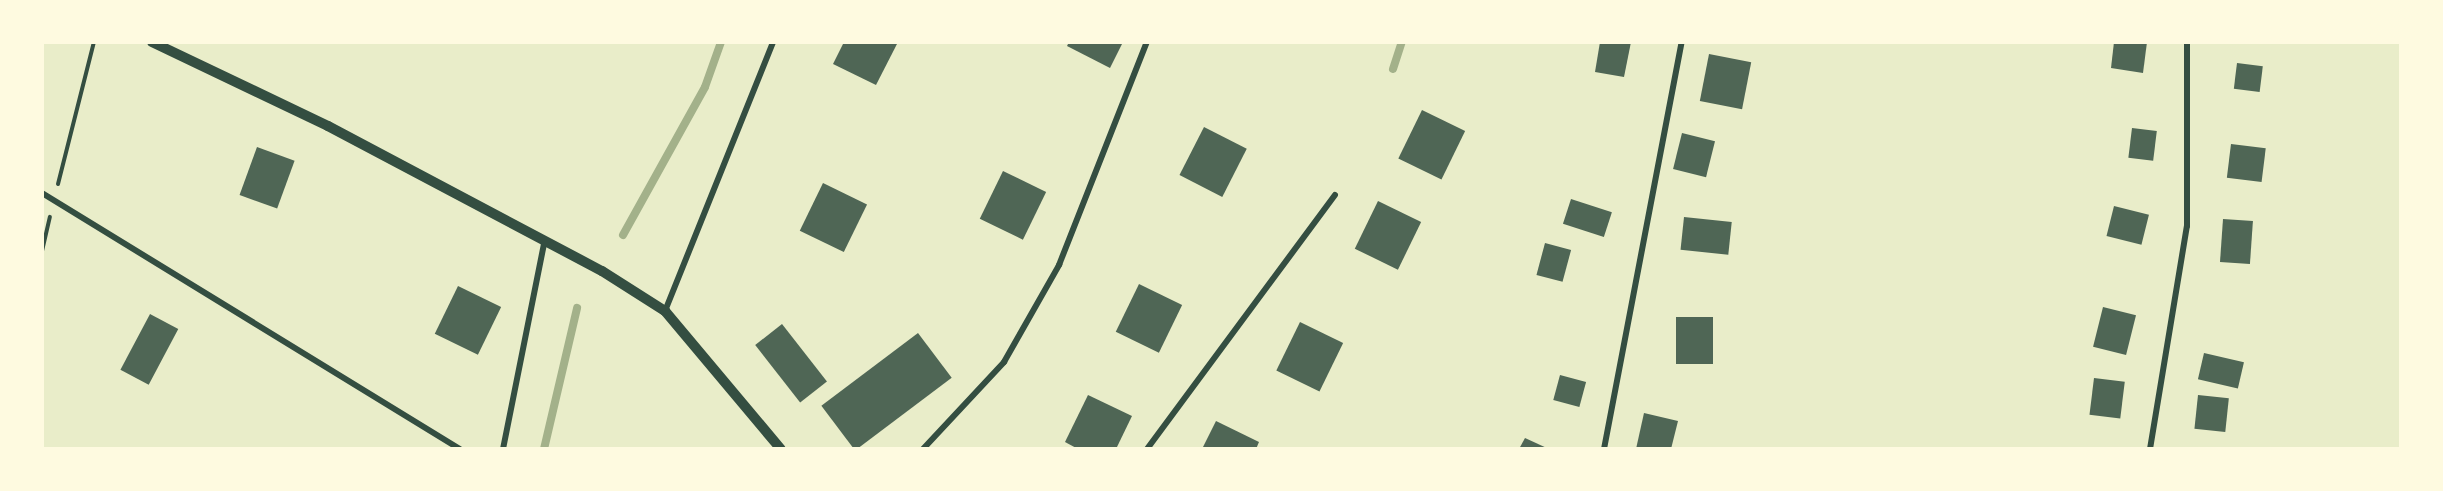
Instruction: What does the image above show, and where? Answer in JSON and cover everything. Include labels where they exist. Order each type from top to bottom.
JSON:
[{"type":"street","points":[[152,42],[328,126],[544,244],[602,271],[665,311],[781,449]]},
{"type":"street","points":[[665,311],[773,42]]},
{"type":"street","points":[[923,449],[1004,362],[1059,265],[1117,130],[1147,42]]},
{"type":"street","points":[[1604,449],[1682,42]]},
{"type":"street","points":[[2150,449],[2187,226],[2187,42]]},
{"type":"street","points":[[42,193],[460,449]]},
{"type":"street","points":[[1147,449],[1335,195]]},
{"type":"street","points":[[503,449],[544,244]]},
{"type":"path","points":[[42,251],[94,42]]},
{"type":"building","points":[[844,42],[898,42],[876,85],[833,64]]},
{"type":"building","points":[[1069,42],[1123,42],[1110,68],[1067,46]]},
{"type":"building","points":[[1600,42],[1631,42],[1624,77],[1595,72]]},
{"type":"building","points":[[2114,42],[2147,42],[2143,73],[2111,68]]},
{"type":"building","points":[[1709,54],[1751,62],[1742,109],[1700,101]]},
{"type":"building","points":[[2237,63],[2263,66],[2260,92],[2234,89]]},
{"type":"building","points":[[1422,110],[1465,131],[1441,180],[1398,159]]},
{"type":"building","points":[[1204,127],[1247,149],[1222,197],[1179,175]]},
{"type":"building","points":[[2132,128],[2157,131],[2153,161],[2128,158]]},
{"type":"building","points":[[1682,133],[1715,141],[1706,177],[1673,169]]},
{"type":"building","points":[[2231,144],[2266,148],[2262,182],[2227,178]]},
{"type":"building","points":[[257,147],[295,161],[277,209],[240,195]]},
{"type":"building","points":[[1003,171],[1046,192],[1023,240],[980,219]]},
{"type":"building","points":[[823,183],[867,204],[844,252],[800,231]]},
{"type":"building","points":[[1571,199],[1612,212],[1604,237],[1563,224]]},
{"type":"building","points":[[1378,201],[1421,222],[1398,270],[1355,249]]},
{"type":"building","points":[[2114,206],[2149,215],[2141,245],[2107,236]]},
{"type":"building","points":[[1684,217],[1732,222],[1728,255],[1681,250]]},
{"type":"building","points":[[2223,219],[2253,221],[2250,264],[2220,262]]},
{"type":"building","points":[[1545,243],[1571,250],[1563,282],[1536,275]]},
{"type":"building","points":[[1139,284],[1182,305],[1159,353],[1116,332]]},
{"type":"building","points":[[458,286],[501,307],[478,355],[435,334]]},
{"type":"building","points":[[2103,307],[2136,315],[2126,355],[2093,347]]},
{"type":"building","points":[[150,314],[178,329],[149,385],[120,370]]},
{"type":"building","points":[[1676,317],[1713,317],[1713,364],[1676,364]]},
{"type":"building","points":[[1300,322],[1343,343],[1319,392],[1276,371]]},
{"type":"building","points":[[782,324],[827,382],[800,402],[755,345]]},
{"type":"building","points":[[918,333],[952,378],[857,449],[854,449],[821,406]]},
{"type":"building","points":[[2204,353],[2244,362],[2238,389],[2198,379]]},
{"type":"building","points":[[1560,375],[1586,382],[1579,407],[1553,400]]},
{"type":"building","points":[[2094,378],[2125,382],[2120,419],[2089,415]]},
{"type":"building","points":[[1088,395],[1132,416],[1116,449],[1078,449],[1065,442]]},
{"type":"building","points":[[2198,395],[2229,398],[2225,432],[2194,429]]},
{"type":"building","points":[[1644,413],[1678,421],[1671,449],[1636,449]]},
{"type":"building","points":[[1216,421],[1259,442],[1256,449],[1202,449]]},
{"type":"building","points":[[1525,438],[1549,449],[1519,449]]},
{"type":"waterway","points":[[623,235],[705,87],[721,42]]},
{"type":"waterway","points":[[1393,69],[1402,42]]},
{"type":"waterway","points":[[544,449],[577,308]]}]
